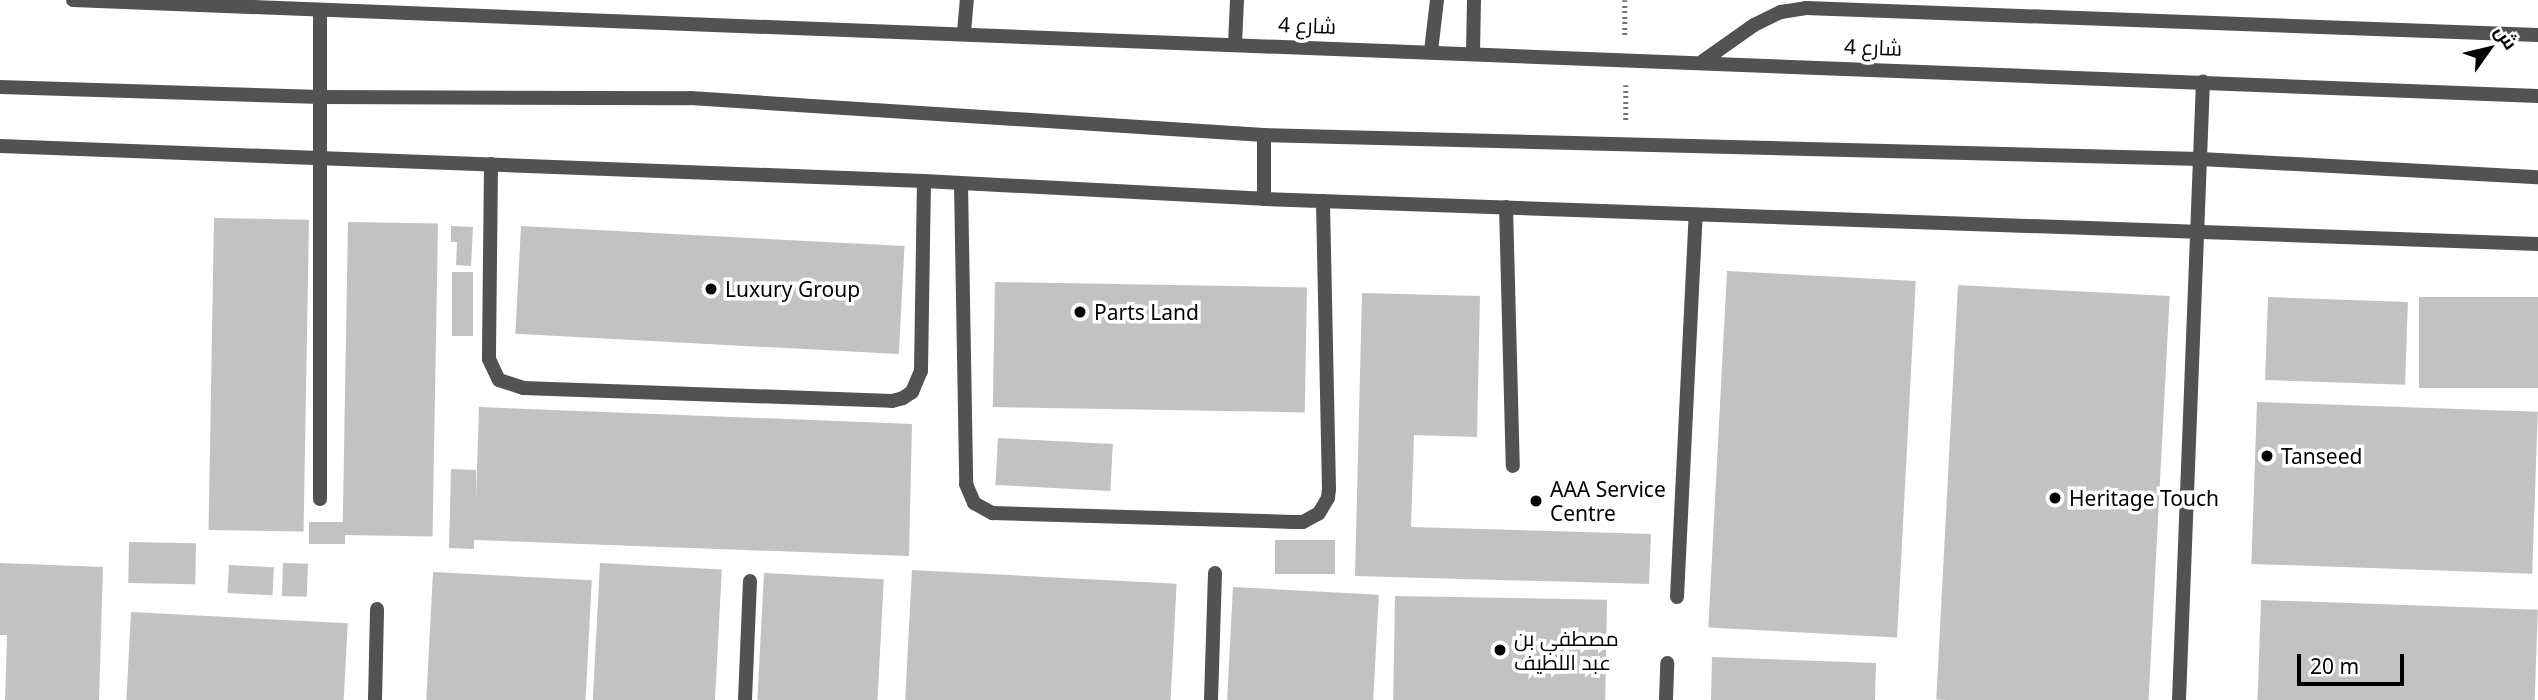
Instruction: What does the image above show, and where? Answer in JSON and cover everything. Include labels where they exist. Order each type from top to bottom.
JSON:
[{"type":"street","name":"شارع 4","points":[[74,0],[964,32],[2538,96]]},
{"type":"street","points":[[964,32],[967,0]]},
{"type":"street","points":[[1235,44],[1237,0]]},
{"type":"street","points":[[1431,51],[1437,0]]},
{"type":"street","points":[[1473,52],[1474,0]]},
{"type":"street","points":[[1703,61],[1754,25],[1781,12],[1806,8],[2538,35]]},
{"type":"street","points":[[320,10],[320,499]]},
{"type":"street","points":[[2179,700],[2203,81]]},
{"type":"street","points":[[0,87],[321,97],[690,98],[1264,135],[2201,159],[2538,177]]},
{"type":"street","points":[[1264,135],[1264,199]]},
{"type":"street","points":[[0,146],[924,181],[1264,199],[2538,244]]},
{"type":"street","points":[[491,164],[489,359],[499,380],[523,388],[892,401],[903,398],[912,392],[921,372],[924,181]]},
{"type":"street","points":[[961,184],[966,484],[974,503],[992,513],[1293,522],[1303,522],[1319,513],[1328,498],[1329,489],[1322,201]]},
{"type":"street","points":[[1506,207],[1513,466]]},
{"type":"street","points":[[1677,597],[1696,214]]},
{"type":"street","points":[[1211,700],[1215,573]]},
{"type":"street","points":[[746,700],[750,581]]},
{"type":"street","points":[[375,700],[377,610]]},
{"type":"street","points":[[1666,700],[1667,663]]},
{"type":"building","points":[[214,218],[309,220],[304,532],[209,530]]},
{"type":"building","points":[[348,222],[438,224],[433,537],[343,535]]},
{"type":"building","points":[[451,226],[473,227],[471,266],[456,265],[457,242],[451,242]]},
{"type":"building","name":"Luxury Group","points":[[521,226],[904,246],[899,354],[515,334]]},
{"type":"building","points":[[1727,271],[1916,281],[1897,637],[1708,628]]},
{"type":"building","points":[[452,272],[473,272],[473,336],[452,336]]},
{"type":"building","points":[[995,282],[1307,287],[1305,412],[993,407]]},
{"type":"building","name":"Heritage Touch","points":[[1958,285],[2170,296],[2149,700],[1936,699]]},
{"type":"building","points":[[1362,293],[1480,296],[1477,437],[1414,435],[1411,527],[1651,534],[1649,584],[1355,576]]},
{"type":"building","points":[[2268,297],[2408,302],[2405,385],[2265,380]]},
{"type":"building","points":[[2419,297],[2538,297],[2538,388],[2419,388]]},
{"type":"building","points":[[2257,402],[2538,412],[2532,574],[2251,564]]},
{"type":"building","points":[[479,407],[912,424],[909,556],[474,540],[474,549],[449,548],[451,469],[476,470],[476,498]]},
{"type":"building","points":[[998,438],[1113,444],[1110,491],[996,485]]},
{"type":"building","points":[[309,522],[345,522],[345,544],[309,544]]},
{"type":"building","points":[[1275,540],[1335,540],[1335,574],[1275,574]]},
{"type":"building","points":[[129,542],[196,543],[195,584],[128,583]]},
{"type":"building","points":[[0,563],[103,567],[99,700],[5,700],[7,635],[0,635]]},
{"type":"building","points":[[283,563],[308,564],[307,597],[282,596]]},
{"type":"building","points":[[600,563],[722,569],[715,700],[593,700]]},
{"type":"building","points":[[229,565],[274,567],[272,595],[228,593]]},
{"type":"building","points":[[912,570],[1177,584],[1171,700],[905,700]]},
{"type":"building","points":[[433,572],[592,580],[586,700],[426,700]]},
{"type":"building","points":[[764,573],[884,579],[878,700],[757,700]]},
{"type":"building","points":[[1233,587],[1379,595],[1373,700],[1227,700]]},
{"type":"building","name":"مصطفي بن عبد اللطيف","points":[[1395,596],[1607,600],[1605,700],[1393,700]]},
{"type":"building","points":[[2261,600],[2538,610],[2535,700],[2258,700]]},
{"type":"building","points":[[131,612],[348,623],[344,700],[126,700]]},
{"type":"building","points":[[1712,657],[1876,663],[1875,700],[1711,700]]},
{"type":"place","name":"Luxury Group","points":[[711,289]]},
{"type":"place","name":"Parts Land","points":[[1080,312]]},
{"type":"place","name":"Tanseed","points":[[2267,456]]},
{"type":"place","name":"Heritage Touch","points":[[2055,498]]},
{"type":"place","name":"AAA Service Centre","points":[[1536,501]]},
{"type":"place","name":"مصطفي بن عبد اللطيف","points":[[1500,650]]}]
